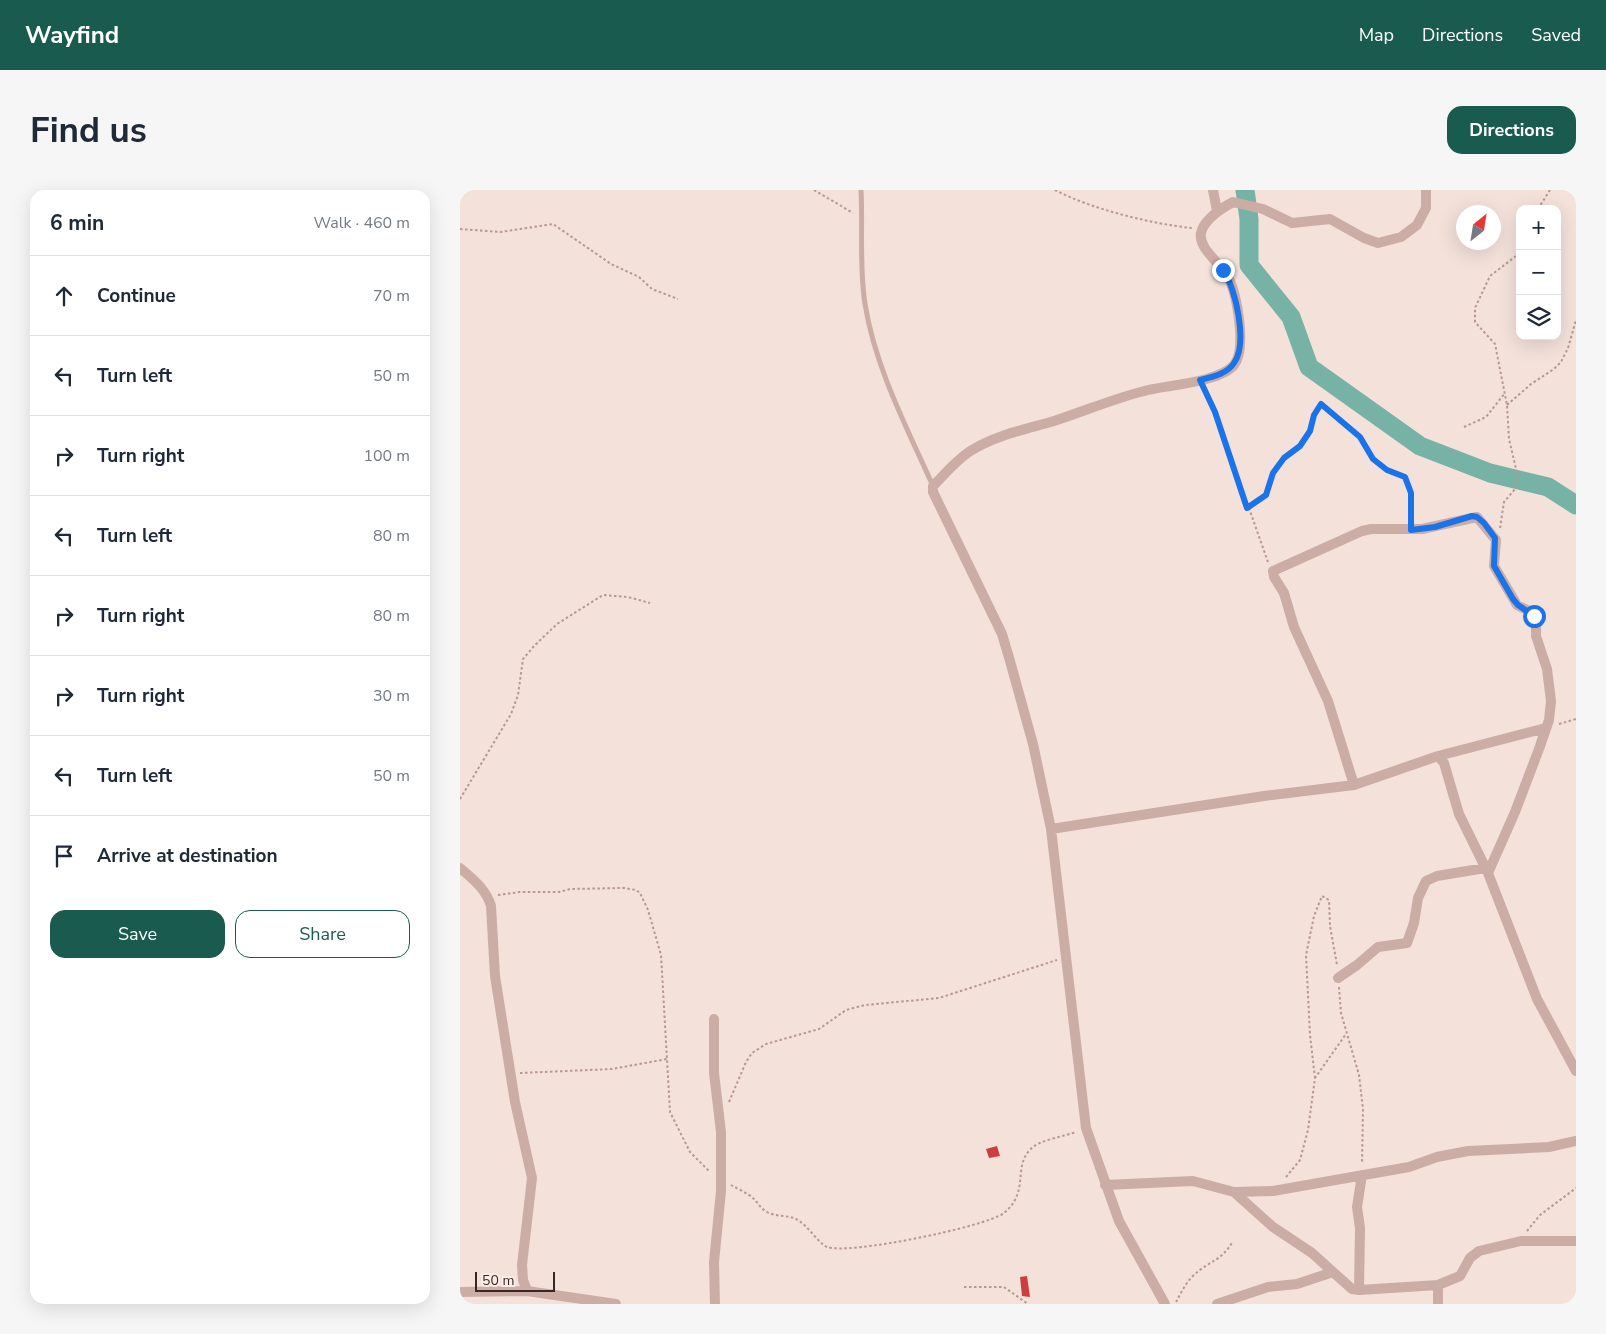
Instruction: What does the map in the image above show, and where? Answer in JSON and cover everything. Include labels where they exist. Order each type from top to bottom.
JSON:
[{"type":"street","points":[[1213,190],[1217,212]]},
{"type":"street","points":[[1165,1304],[1124,1229],[1105,1185],[1086,1128],[1051,829],[1033,744],[1002,634],[933,492],[934,486],[957,461],[972,449],[998,438],[1116,399],[1200,380],[1226,371],[1234,365],[1241,349],[1232,286],[1223,270],[1205,248],[1201,239],[1202,229],[1217,212],[1233,202],[1263,209],[1292,223],[1330,219],[1371,241],[1387,242],[1401,237],[1417,225],[1426,208],[1426,190]]},
{"type":"street","points":[[1354,784],[1328,701],[1294,627],[1284,593],[1273,572],[1278,568],[1362,531],[1371,529],[1411,530],[1435,527],[1475,516],[1484,523],[1496,540],[1494,566],[1518,605],[1531,612],[1536,619],[1536,636],[1550,688],[1550,711],[1546,728],[1515,812],[1486,871]]},
{"type":"street","points":[[1051,829],[1354,784],[1438,756],[1546,728]]},
{"type":"street","points":[[1438,756],[1444,763],[1459,814],[1486,871],[1537,999],[1576,1071]]},
{"type":"street","points":[[460,868],[480,886],[488,897],[491,906],[495,976],[523,1141],[532,1178],[522,1266],[523,1280],[527,1291]]},
{"type":"street","points":[[1338,978],[1378,947],[1407,943],[1414,923],[1418,898],[1426,882],[1437,876],[1486,871]]},
{"type":"street","points":[[714,1019],[714,1073],[719,1118],[721,1180],[714,1262],[715,1304]]},
{"type":"street","points":[[1105,1185],[1193,1181],[1234,1192],[1279,1190],[1410,1167],[1437,1157],[1468,1150],[1549,1147],[1576,1141]]},
{"type":"street","points":[[1359,1290],[1360,1228],[1356,1207],[1362,1175]]},
{"type":"street","points":[[1234,1192],[1273,1227],[1317,1257],[1352,1289],[1438,1285],[1462,1274],[1474,1253],[1521,1241],[1576,1241]]},
{"type":"street","points":[[1217,1304],[1268,1287],[1294,1285],[1333,1272]]},
{"type":"street","points":[[1438,1285],[1438,1304]]},
{"type":"street","points":[[460,1292],[527,1291],[616,1304]]},
{"type":"lane","points":[[861,190],[864,294],[870,332],[900,414],[934,486]]},
{"type":"path","points":[[814,190],[862,220]]},
{"type":"path","points":[[1055,190],[1078,200],[1162,224],[1202,229]]},
{"type":"path","points":[[1541,205],[1550,190]]},
{"type":"path","points":[[460,229],[500,232],[553,224],[611,264],[638,277],[652,289],[678,299]]},
{"type":"path","points":[[1496,540],[1504,502],[1515,489],[1517,473],[1508,439],[1507,405],[1495,344],[1476,322],[1475,308],[1490,276],[1516,256]]},
{"type":"path","points":[[1507,405],[1561,362],[1571,339],[1576,320]]},
{"type":"path","points":[[1571,339],[1576,340]]},
{"type":"path","points":[[1200,380],[1215,412],[1247,508],[1270,568]]},
{"type":"path","points":[[1464,427],[1486,417],[1505,393]]},
{"type":"path","points":[[1247,508],[1266,495],[1273,473],[1284,458],[1300,446],[1310,431],[1314,415],[1321,404],[1360,437],[1373,459],[1387,470],[1405,477],[1411,493],[1411,530]]},
{"type":"path","points":[[460,799],[511,714],[518,695],[524,659],[535,645],[557,624],[604,595],[628,597],[650,603]]},
{"type":"path","points":[[1546,728],[1576,719]]},
{"type":"path","points":[[488,897],[520,892],[559,892],[570,889],[624,888],[636,890],[640,893],[648,910],[661,955],[670,1112],[690,1152],[712,1174],[753,1198],[766,1212],[796,1219],[814,1233],[826,1246],[862,1248],[985,1222],[1004,1213],[1019,1194],[1021,1165],[1034,1146],[1086,1128]]},
{"type":"path","points":[[1279,1190],[1284,1179],[1300,1160],[1309,1125],[1316,1078],[1310,1035],[1306,955],[1314,916],[1322,896],[1329,900],[1330,926],[1337,958],[1341,1013],[1357,1066],[1361,1092],[1364,1140],[1362,1175]]},
{"type":"path","points":[[719,1118],[734,1093],[746,1062],[752,1053],[766,1044],[819,1029],[846,1010],[865,1005],[939,998],[1066,957]]},
{"type":"path","points":[[1316,1078],[1346,1034]]},
{"type":"path","points":[[511,1073],[594,1071],[667,1059]]},
{"type":"path","points":[[1521,1241],[1540,1215],[1576,1188]]},
{"type":"path","points":[[1175,1304],[1192,1276],[1207,1264],[1222,1257],[1233,1241]]},
{"type":"path","points":[[964,1288],[1004,1287],[1028,1304]]},
{"type":"building","points":[[997,1146],[1000,1156],[989,1158],[986,1149]]},
{"type":"building","points":[[1027,1276],[1030,1297],[1022,1296],[1020,1277]]},
{"type":"waterway","points":[[1245,190],[1249,219],[1249,265],[1291,317],[1309,367],[1420,446],[1490,473],[1548,487],[1576,505]]},
{"type":"route","points":[[1223,270],[1232,286],[1241,349],[1234,365],[1218,375],[1200,380],[1215,412],[1247,508],[1266,495],[1270,479],[1277,466],[1286,455],[1296,451],[1300,446],[1310,431],[1314,415],[1318,411],[1319,404],[1321,404],[1360,437],[1373,459],[1387,470],[1405,477],[1409,483],[1411,493],[1411,530],[1435,527],[1472,516],[1477,517],[1484,523],[1496,541],[1494,566],[1513,599],[1518,605],[1531,612],[1534,616]]}]
